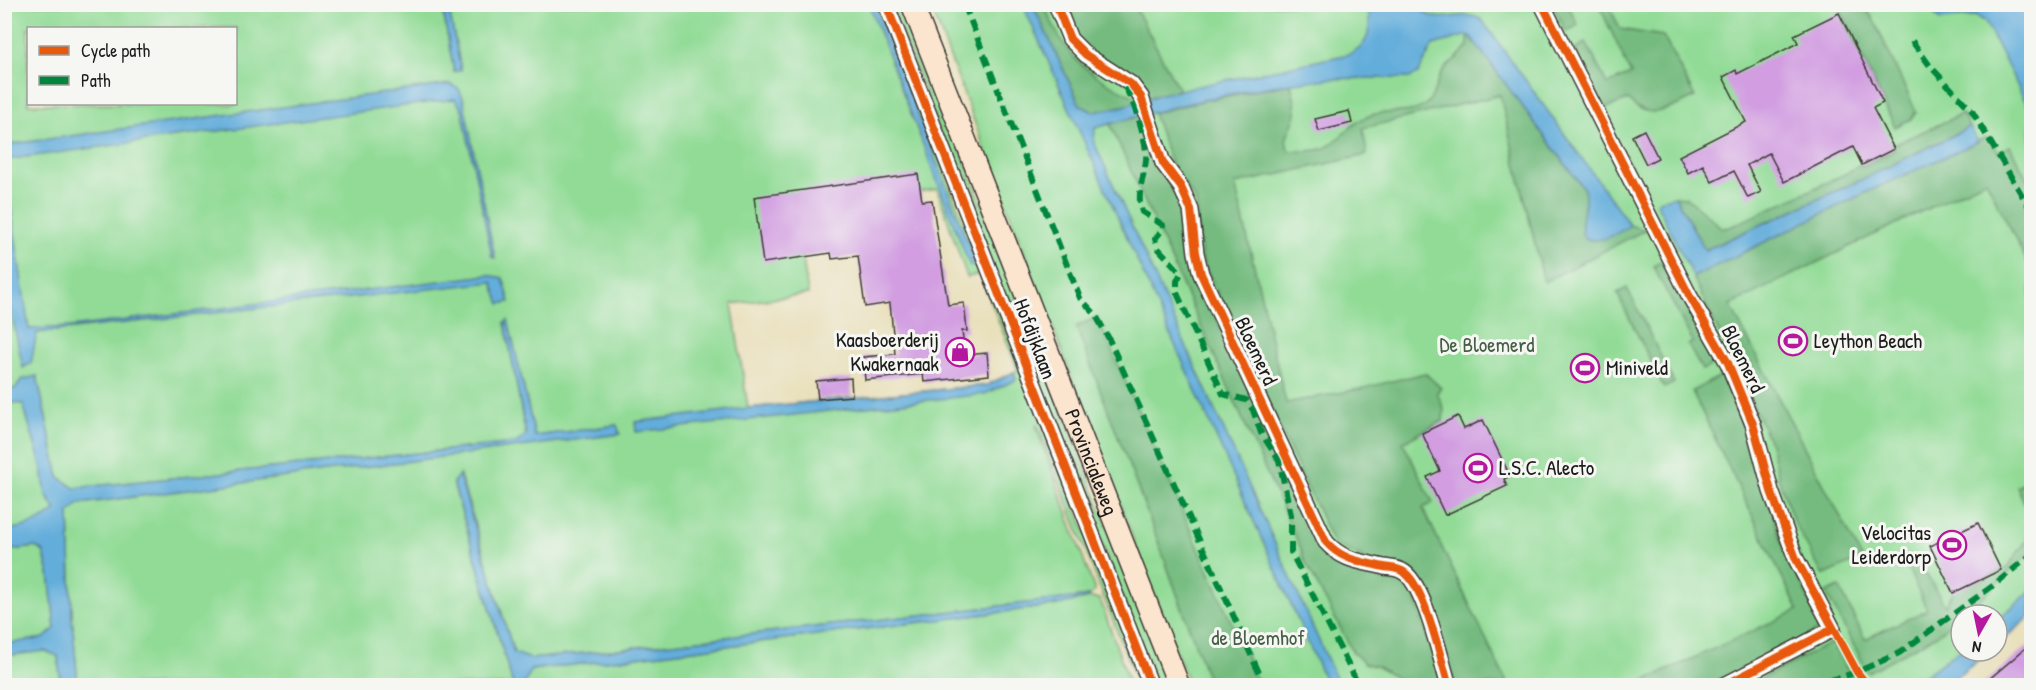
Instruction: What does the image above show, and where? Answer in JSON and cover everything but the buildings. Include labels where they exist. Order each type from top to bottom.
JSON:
[{"type":"main road","name":"Provincialeweg","points":[[912,4],[1179,686]]},
{"type":"street","name":"Hofdijklaan","points":[[886,4],[1151,686]]},
{"type":"street","name":"Bloemerd","points":[[1056,4],[1070,39],[1086,55],[1131,84],[1142,97],[1163,163],[1181,187],[1191,210],[1201,274],[1326,542],[1336,554],[1348,559],[1403,571],[1416,584],[1449,686]]},
{"type":"street","name":"Bloemerd","points":[[1542,4],[1689,295],[1728,363],[1753,424],[1771,491],[1796,559],[1833,629],[1724,686]]},
{"type":"street","name":"Hofdijklaan","points":[[1011,328],[1035,320]]},
{"type":"green space","name":"De Bloemerd","points":[[1936,4],[1931,10],[1940,20],[1975,16],[1985,21],[2031,112],[2031,591],[2009,610],[2009,603],[1949,603],[1949,658],[1912,685],[1189,685],[930,5]]},
{"type":"green space","points":[[5,5],[442,5],[454,71],[461,70],[448,5],[879,5],[1145,685],[1138,685],[1037,424],[1095,591],[1089,596],[531,659],[514,653],[460,475],[453,483],[513,685],[78,685],[72,617],[69,512],[79,504],[620,433],[616,425],[535,436],[508,321],[505,322],[526,436],[516,443],[74,488],[59,477],[37,376],[16,388],[5,391]],"holes":[[[937,189],[967,277],[980,274],[1018,370],[987,385],[748,408],[732,304],[808,294],[796,212]]]},
{"type":"green space","points":[[891,5],[904,5],[1017,294],[1016,312],[1003,294]]},
{"type":"green space","points":[[1033,5],[1044,5],[1053,26],[1078,62],[1107,82],[1136,97],[1138,103],[1093,112],[1080,105]]},
{"type":"green space","points":[[1058,5],[1134,5],[1179,90],[1148,98],[1083,50]]},
{"type":"green space","points":[[1553,5],[1568,5],[1578,25],[1566,32]]},
{"type":"green space","points":[[1599,5],[1609,5],[1620,29],[1663,36],[1695,97],[1661,111],[1644,111],[1628,100],[1603,109],[1575,50],[1586,42],[1607,84],[1631,74]]},
{"type":"green space","points":[[1838,5],[1863,5],[1874,20],[1916,112],[1911,119],[1895,127]]},
{"type":"green space","points":[[1468,36],[1584,189],[1586,195],[1584,206],[1621,231],[1630,225],[1645,230],[1544,282],[1500,95],[1363,128],[1367,155],[1235,184],[1286,403],[1360,389],[1425,373],[1441,388],[1437,392],[1444,410],[1443,421],[1403,442],[1433,503],[1423,508],[1508,685],[1455,685],[1422,588],[1333,543],[1203,262],[1196,200],[1173,169],[1153,113],[1206,100],[1291,84],[1296,113],[1286,141],[1289,151],[1318,150],[1333,143],[1364,118],[1378,114],[1406,112],[1429,102],[1442,72],[1468,46]]},
{"type":"green space","points":[[1962,114],[1970,127],[1863,179],[1705,250],[1675,196],[1686,197],[1722,228],[1730,227],[1845,174],[1860,164],[1862,166],[1894,150],[1893,145]]},
{"type":"green space","points":[[1142,116],[1155,161],[1186,211],[1189,257],[1326,551],[1339,563],[1403,580],[1412,589],[1444,685],[1404,685],[1378,667],[1364,663],[1353,652],[1303,558],[1301,549],[1110,124]]},
{"type":"green space","points":[[1984,138],[1990,139],[1998,152],[2010,146],[2031,186],[2031,270],[1986,180],[1730,305],[1862,558],[1825,575],[1822,574],[1794,522],[1781,486],[1769,440],[1693,277]]},
{"type":"green space","points":[[1664,260],[1717,363],[1702,370],[1688,345],[1693,342],[1653,266]]},
{"type":"green space","points":[[1627,288],[1674,383],[1664,388],[1617,293]]},
{"type":"green space","points":[[1097,317],[1259,685],[1210,685],[1076,327]]},
{"type":"green space","points":[[1023,329],[1035,342],[1170,685],[1157,685],[1018,331]]},
{"type":"green space","points":[[1722,375],[1746,425],[1781,541],[1822,628],[1717,685],[1633,686],[1798,610],[1692,391]]},
{"type":"green space","points":[[4,402],[23,403],[42,468],[46,495],[56,510],[32,524],[5,530]]},
{"type":"green space","points":[[2031,478],[2031,517],[2017,487]]},
{"type":"green space","points":[[2031,534],[2031,552],[1977,603],[1949,603],[1949,625],[1935,636],[1868,672],[1826,593],[1839,587],[1865,639],[1927,610],[1905,562],[1906,558],[1914,555],[1945,606],[1953,592],[2007,568]]},
{"type":"green space","points":[[35,547],[43,551],[49,573],[61,685],[5,685],[4,551]]},
{"type":"green space","points":[[1089,598],[1100,599],[1130,685],[524,686],[531,670],[1052,606]]},
{"type":"green space","points":[[1831,643],[1857,685],[1749,685]]},
{"type":"water","points":[[1937,4],[2031,5],[2031,113],[1985,21],[1975,16],[1940,20],[1931,10]]},
{"type":"water","points":[[442,5],[448,5],[461,70],[454,72]]},
{"type":"water","points":[[869,5],[875,5],[977,266],[970,266]]},
{"type":"water","points":[[1023,5],[1033,5],[1080,105],[1093,112],[1124,106],[1161,94],[1349,54],[1357,50],[1366,40],[1369,28],[1369,5],[1417,5],[1425,13],[1433,16],[1473,16],[1482,20],[1630,225],[1602,239],[1584,238],[1582,226],[1584,189],[1470,36],[1433,45],[1418,74],[1409,78],[1318,80],[1262,88],[1095,128],[1094,142],[1339,685],[1327,685]]},
{"type":"water","points":[[450,84],[459,89],[463,98],[495,258],[492,257],[462,109],[455,99],[5,160],[5,145]]},
{"type":"water","points":[[1970,127],[1978,142],[1867,192],[1693,277],[1657,204],[1659,200],[1675,196],[1705,250],[1863,179]]},
{"type":"water","points":[[5,168],[29,329],[70,327],[488,275],[503,278],[510,302],[500,304],[492,282],[37,333],[31,363],[23,368],[5,283]]},
{"type":"water","points":[[508,320],[535,436],[617,425],[620,434],[79,504],[69,513],[72,617],[78,685],[61,685],[58,656],[45,651],[5,656],[5,644],[44,638],[55,628],[49,573],[43,551],[35,547],[5,551],[5,530],[32,524],[56,510],[46,495],[42,468],[23,404],[5,402],[5,391],[16,388],[21,380],[37,376],[59,477],[74,488],[516,443],[526,435],[505,322]]},
{"type":"water","points":[[1014,372],[1016,380],[985,394],[636,432],[635,422],[748,408],[987,385]]},
{"type":"water","points":[[459,475],[514,653],[531,659],[1089,596],[1089,598],[1052,606],[531,670],[524,685],[513,685],[453,482]]},
{"type":"water","points":[[2031,591],[2031,616],[2009,635],[2009,610]]},
{"type":"water","points":[[1949,658],[1949,663],[1975,663],[1947,685],[1912,685]]},
{"type":"marked path","points":[[964,4],[1080,298],[1095,314],[1108,337],[1265,686]]},
{"type":"marked path","points":[[1912,41],[1930,66],[1972,111],[2032,212]]},
{"type":"marked path","points":[[1125,87],[1136,112],[1145,143],[1146,160],[1140,199],[1142,212],[1163,225],[1155,239],[1158,248],[1181,273],[1177,281],[1177,293],[1223,394],[1246,400],[1253,410],[1261,433],[1279,460],[1291,515],[1291,552],[1359,686]]},
{"type":"marked path","points":[[1811,686],[1857,672],[1899,653],[1994,585],[2032,554]]},
{"type":"cycle path","points":[[886,4],[1151,686]]},
{"type":"cycle path","points":[[1056,4],[1070,39],[1086,55],[1131,84],[1141,97],[1163,163],[1181,187],[1191,210],[1201,274],[1326,542],[1345,557],[1398,569],[1410,578],[1424,605],[1449,686]]},
{"type":"cycle path","points":[[1542,4],[1689,295],[1728,363],[1753,424],[1771,491],[1796,559],[1857,672],[1868,686]]},
{"type":"cycle path","points":[[1723,686],[1833,629]]},
{"type":"place","name":"Leython Beach","points":[[1793,341]]},
{"type":"place","name":"Kaasboerderij Kwakernaak","points":[[960,352]]},
{"type":"place","name":"Miniveld","points":[[1585,368]]},
{"type":"place","name":"L.S.C. Alecto","points":[[1478,468]]},
{"type":"place","name":"Velocitas Leiderdorp","points":[[1952,545]]},
{"type":"park label","name":"de Bloemhof","points":[[1258,638]]}]
